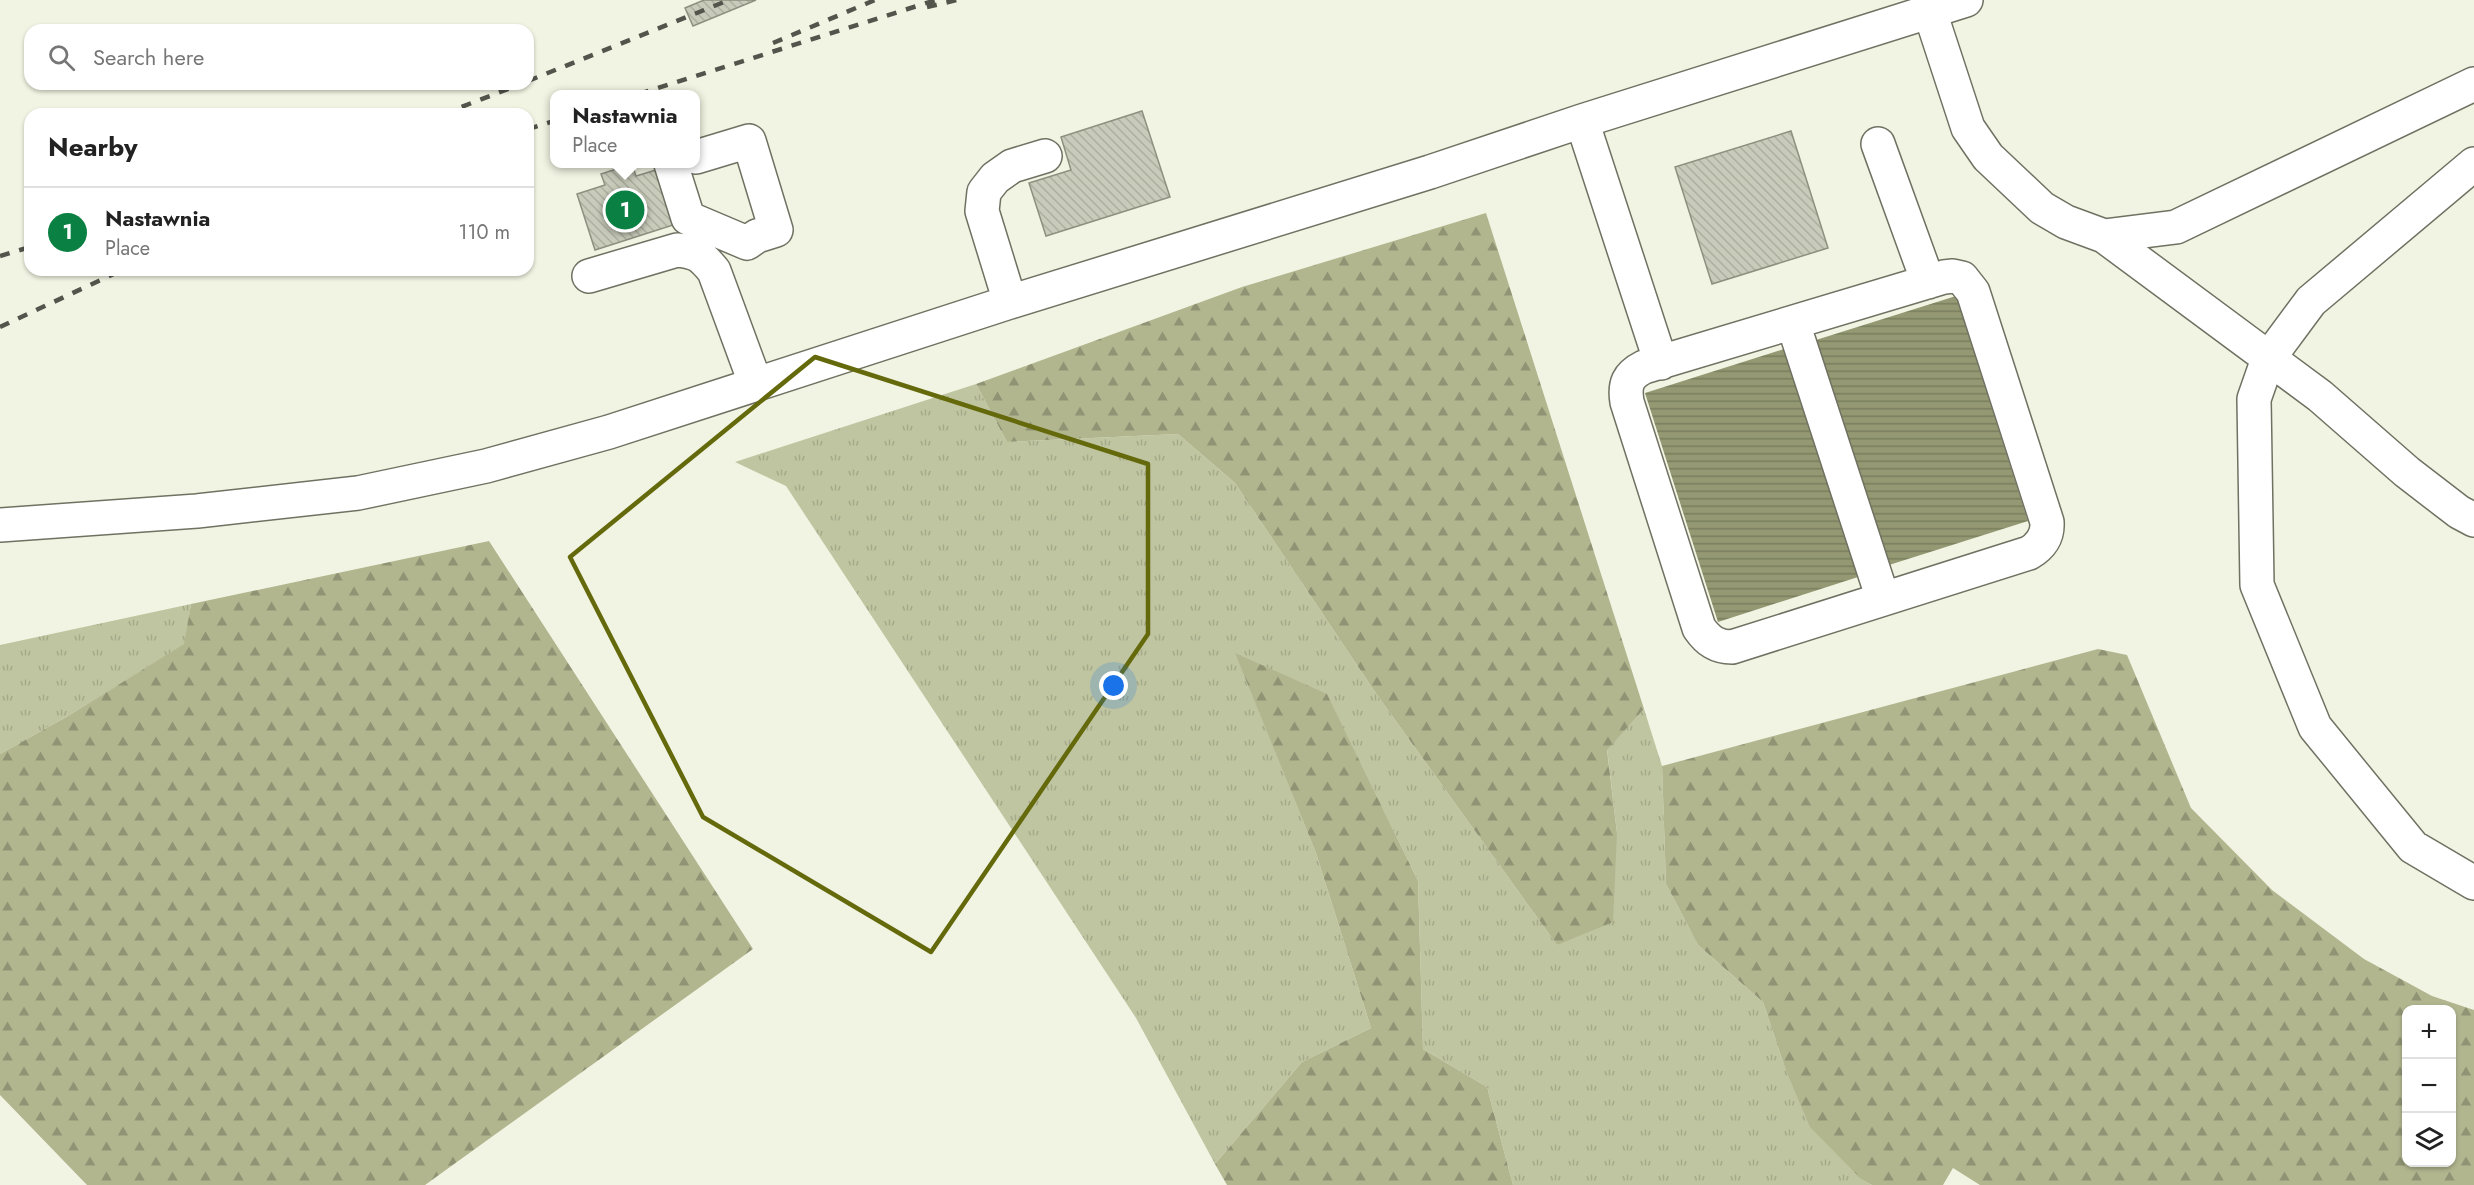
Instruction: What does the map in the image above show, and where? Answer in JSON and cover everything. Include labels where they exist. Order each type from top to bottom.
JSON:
[{"type":"lane","points":[[0,525],[197,511],[369,490],[536,453],[1430,172],[1582,121],[1966,0]]},
{"type":"lane","points":[[1930,12],[1968,128],[1988,158],[2042,208],[2066,222],[2104,236],[2320,396],[2407,472],[2459,512],[2474,520]]},
{"type":"lane","points":[[2104,236],[2176,227],[2474,84]]},
{"type":"lane","points":[[1582,121],[1660,363]]},
{"type":"lane","points":[[589,276],[677,250],[689,251],[711,244],[747,243],[757,236],[776,230],[749,141],[700,156]]},
{"type":"lane","points":[[1878,144],[1928,282]]},
{"type":"lane","points":[[1011,302],[982,211],[984,192],[995,178],[1012,166],[1044,156]]},
{"type":"lane","points":[[2474,164],[2311,301],[2268,359],[2254,399],[2258,585],[2315,727],[2413,847],[2474,883]]},
{"type":"lane","points":[[672,168],[688,218],[711,244],[714,271],[756,385]]},
{"type":"lane","points":[[1953,276],[1962,278],[1973,292],[2048,530],[2038,548],[2029,553],[1732,647],[1723,647],[1706,638],[1696,617],[1625,390],[1627,380],[1635,372],[1660,363],[1928,282],[1953,276]]},
{"type":"lane","points":[[1793,323],[1884,599]]},
{"type":"highlighted area","points":[[815,357],[1148,464],[1148,634],[931,952],[703,817],[570,557]]},
{"type":"green space","points":[[1486,213],[1644,709],[1607,750],[1617,833],[1613,922],[1557,945],[1375,692],[1235,483],[1178,434],[1007,442],[976,384],[1242,287]]},
{"type":"green space","points":[[976,384],[1007,442],[1178,434],[1235,483],[1375,692],[1557,945],[1617,833],[1607,749],[1644,709],[1662,766],[1666,884],[1698,945],[1763,1002],[1785,1068],[1862,1180],[1872,1185],[1513,1185],[1487,1087],[1423,1049],[1418,881],[1327,695],[1236,654],[1316,853],[1371,1028],[1302,1062],[1215,1164],[1136,1018],[786,486],[735,462]]},
{"type":"green space","points":[[489,541],[753,949],[425,1185],[87,1185],[0,1095],[0,754],[68,716],[184,644],[191,604]]},
{"type":"green space","points":[[191,604],[185,644],[68,716],[0,754],[0,645]]},
{"type":"green space","points":[[2098,649],[2127,655],[2191,808],[2272,890],[2364,959],[2432,996],[2474,1010],[2474,1185],[1980,1185],[1953,1168],[1943,1185],[1872,1185],[1862,1180],[1810,1127],[1785,1068],[1763,1002],[1698,945],[1666,884],[1662,766]]},
{"type":"green space","points":[[1235,653],[1327,694],[1418,881],[1423,1049],[1487,1087],[1513,1185],[1227,1185],[1215,1164],[1302,1062],[1371,1028],[1316,853]]},
{"type":"shaded area","points":[[1956,296],[2028,521],[1889,565],[1816,340]]},
{"type":"shaded area","points":[[1784,349],[1858,577],[1718,622],[1645,393]]},
{"type":"building","points":[[704,0],[756,0],[693,26],[685,8]]},
{"type":"building","points":[[1142,111],[1170,197],[1046,236],[1029,183],[1071,170],[1061,137]]},
{"type":"building","points":[[1791,131],[1828,248],[1712,284],[1675,167]]},
{"type":"building","points":[[620,168],[633,168],[636,176],[656,170],[673,225],[595,250],[577,194],[605,185],[601,174]]},
{"type":"railway","points":[[534,79],[729,0]]},
{"type":"railway","points":[[773,43],[875,0]]},
{"type":"railway","points":[[652,90],[936,0]]},
{"type":"railway","points":[[927,7],[957,0]]},
{"type":"railway","points":[[459,108],[505,90]]},
{"type":"railway","points":[[534,127],[550,122]]},
{"type":"railway","points":[[0,256],[24,249]]},
{"type":"railway","points":[[0,327],[109,276]]},
{"type":"place","name":"Nastawnia","points":[[625,210]]}]
